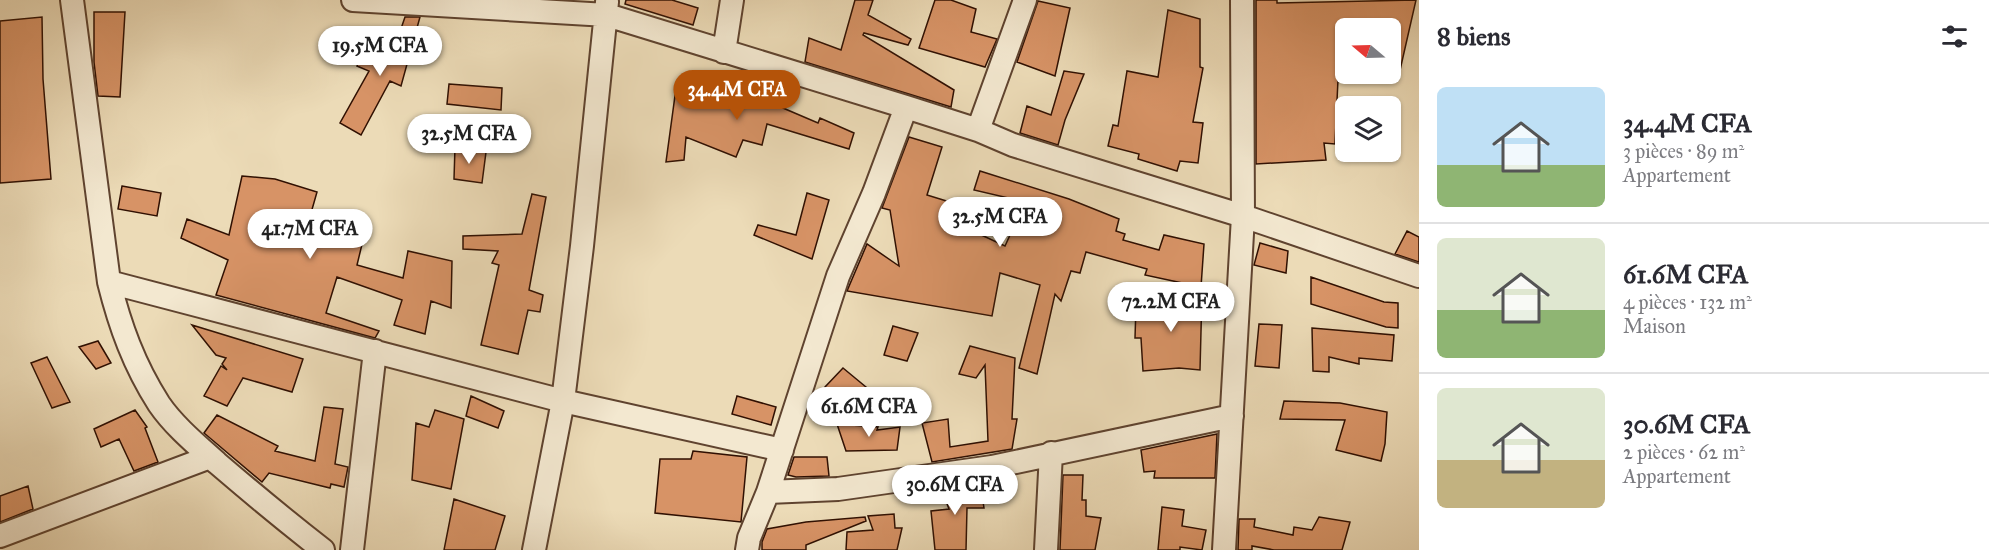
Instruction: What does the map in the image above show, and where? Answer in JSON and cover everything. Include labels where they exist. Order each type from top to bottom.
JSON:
[{"type":"street","points":[[72,0],[109,282],[120,326],[137,366],[161,406],[210,457],[323,550]]},
{"type":"street","points":[[353,0],[607,8],[724,52],[978,130],[1013,145],[1243,216],[1419,276]]},
{"type":"street","points":[[724,52],[732,0]]},
{"type":"street","points":[[978,130],[1024,0]]},
{"type":"street","points":[[1224,550],[1243,216],[1242,0]]},
{"type":"street","points":[[534,550],[563,400],[607,8]]},
{"type":"street","points":[[747,550],[748,538],[768,492],[838,276],[874,193],[906,107]]},
{"type":"street","points":[[109,282],[563,400],[782,450]]},
{"type":"street","points":[[352,550],[375,351]]},
{"type":"street","points":[[768,492],[838,489],[958,473],[1232,416]]},
{"type":"street","points":[[1046,550],[1051,453]]},
{"type":"street","points":[[0,536],[210,457]]},
{"type":"building","points":[[626,0],[672,0],[698,8],[693,25],[625,4]]},
{"type":"building","points":[[855,0],[873,0],[868,15],[911,39],[908,45],[864,33],[863,35],[954,90],[951,107],[805,62],[809,38],[841,50]]},
{"type":"building","points":[[935,0],[951,0],[976,9],[971,32],[997,39],[985,67],[919,48]]},
{"type":"building","points":[[1256,0],[1277,0],[1277,3],[1416,0],[1401,66],[1401,18],[1335,18],[1335,84],[1338,84],[1337,96],[1335,96],[1335,144],[1324,143],[1326,160],[1256,164]]},
{"type":"building","points":[[1038,1],[1070,8],[1055,76],[1017,62]]},
{"type":"building","points":[[1168,10],[1200,19],[1200,67],[1203,68],[1193,122],[1203,123],[1198,163],[1180,161],[1177,171],[1138,159],[1139,154],[1108,146],[1113,125],[1118,126],[1127,71],[1158,77]]},
{"type":"building","points":[[94,12],[125,12],[120,97],[98,96],[94,62]]},
{"type":"building","points":[[42,17],[43,79],[51,179],[0,183],[0,21]]},
{"type":"building","points":[[405,17],[420,17],[401,86],[390,81],[361,135],[340,123],[369,71],[357,66],[365,47],[391,58]]},
{"type":"building","points":[[1064,71],[1084,74],[1065,120],[1058,145],[1020,133],[1027,106],[1051,115]]},
{"type":"building","points":[[677,81],[785,104],[783,108],[818,123],[820,118],[854,133],[849,149],[767,124],[762,145],[743,140],[736,157],[686,137],[684,160],[666,162]]},
{"type":"building","points":[[449,84],[502,88],[501,110],[447,104]]},
{"type":"building","points":[[909,137],[942,147],[927,195],[966,207],[960,225],[1005,246],[1025,202],[974,190],[980,171],[1069,199],[1119,219],[1116,231],[1125,234],[1123,240],[1159,250],[1164,235],[1204,244],[1201,287],[1145,275],[1147,269],[1086,252],[1080,273],[1071,271],[1061,301],[1055,294],[1037,374],[1019,368],[1040,285],[1000,273],[992,316],[847,291],[867,244],[899,266],[890,210],[882,208]]},
{"type":"building","points":[[455,147],[486,152],[482,183],[454,179]]},
{"type":"building","points":[[242,176],[275,179],[317,192],[311,213],[365,232],[357,265],[403,278],[408,251],[452,261],[451,308],[431,301],[425,334],[394,325],[402,300],[337,277],[326,313],[379,331],[375,338],[216,295],[228,260],[181,238],[187,219],[229,235]]},
{"type":"building","points":[[122,186],[161,193],[157,216],[118,209]]},
{"type":"building","points":[[807,193],[829,200],[812,259],[754,235],[758,225],[796,235]]},
{"type":"building","points":[[532,194],[546,197],[529,290],[543,295],[540,312],[528,310],[518,354],[481,345],[499,265],[492,263],[498,251],[463,249],[463,236],[522,234]]},
{"type":"building","points":[[1407,231],[1419,237],[1419,262],[1395,254]]},
{"type":"building","points":[[1260,243],[1288,251],[1286,273],[1254,265]]},
{"type":"building","points":[[1311,277],[1384,302],[1398,303],[1398,328],[1386,327],[1311,304]]},
{"type":"building","points":[[1202,293],[1200,370],[1179,368],[1143,371],[1141,338],[1135,338],[1136,306]]},
{"type":"building","points":[[1259,324],[1282,325],[1279,368],[1255,366]]},
{"type":"building","points":[[192,325],[303,359],[292,392],[243,378],[227,406],[204,396],[221,366],[227,370],[222,364],[226,358],[216,355]]},
{"type":"building","points":[[893,326],[918,333],[907,361],[884,355]]},
{"type":"building","points":[[1312,328],[1394,335],[1392,361],[1359,358],[1359,364],[1329,357],[1329,372],[1313,371]]},
{"type":"building","points":[[98,341],[111,363],[96,369],[79,347]]},
{"type":"building","points":[[970,346],[1015,358],[1012,419],[1017,419],[1012,449],[932,462],[922,423],[948,419],[950,447],[988,441],[985,365],[976,378],[959,374]]},
{"type":"building","points":[[47,357],[70,402],[52,408],[31,363]]},
{"type":"building","points":[[843,368],[872,392],[837,424],[825,387]]},
{"type":"building","points":[[471,396],[504,411],[498,428],[466,416]]},
{"type":"building","points":[[737,396],[776,407],[771,425],[732,414]]},
{"type":"building","points":[[1284,401],[1340,403],[1387,412],[1385,444],[1381,461],[1336,450],[1345,420],[1280,419]]},
{"type":"building","points":[[324,407],[343,409],[335,464],[348,467],[344,487],[331,484],[330,488],[269,473],[262,482],[204,433],[217,415],[278,446],[275,451],[315,461]]},
{"type":"building","points":[[135,410],[147,427],[145,428],[158,462],[134,471],[119,439],[101,447],[94,429]]},
{"type":"building","points":[[435,410],[464,419],[451,489],[412,480],[416,423],[429,427]]},
{"type":"building","points":[[837,424],[878,427],[877,430],[900,427],[897,450],[846,451]]},
{"type":"building","points":[[1217,434],[1215,478],[1154,478],[1155,471],[1144,472],[1141,450]]},
{"type":"building","points":[[693,451],[747,457],[741,522],[655,513],[660,459],[691,459]]},
{"type":"building","points":[[794,457],[827,457],[829,476],[796,477],[788,475]]},
{"type":"building","points":[[1063,475],[1083,475],[1082,500],[1086,500],[1086,516],[1101,518],[1095,550],[1060,550]]},
{"type":"building","points":[[980,482],[984,508],[967,508],[966,550],[935,550],[931,511],[949,509],[941,488]]},
{"type":"building","points":[[28,486],[33,509],[0,522],[0,496]]},
{"type":"building","points":[[454,499],[505,516],[495,550],[444,550]]},
{"type":"building","points":[[1162,507],[1184,510],[1182,526],[1206,530],[1202,550],[1180,547],[1180,550],[1158,550]]},
{"type":"building","points":[[894,514],[895,528],[902,528],[897,550],[846,550],[847,532],[873,530],[868,516]]},
{"type":"building","points":[[865,517],[866,521],[806,545],[806,550],[762,550],[762,542],[767,529],[806,522]]},
{"type":"building","points":[[1319,517],[1350,522],[1342,550],[1274,550],[1252,546],[1252,550],[1238,550],[1239,519],[1255,519],[1254,527],[1293,535],[1294,527],[1312,530]]}]
